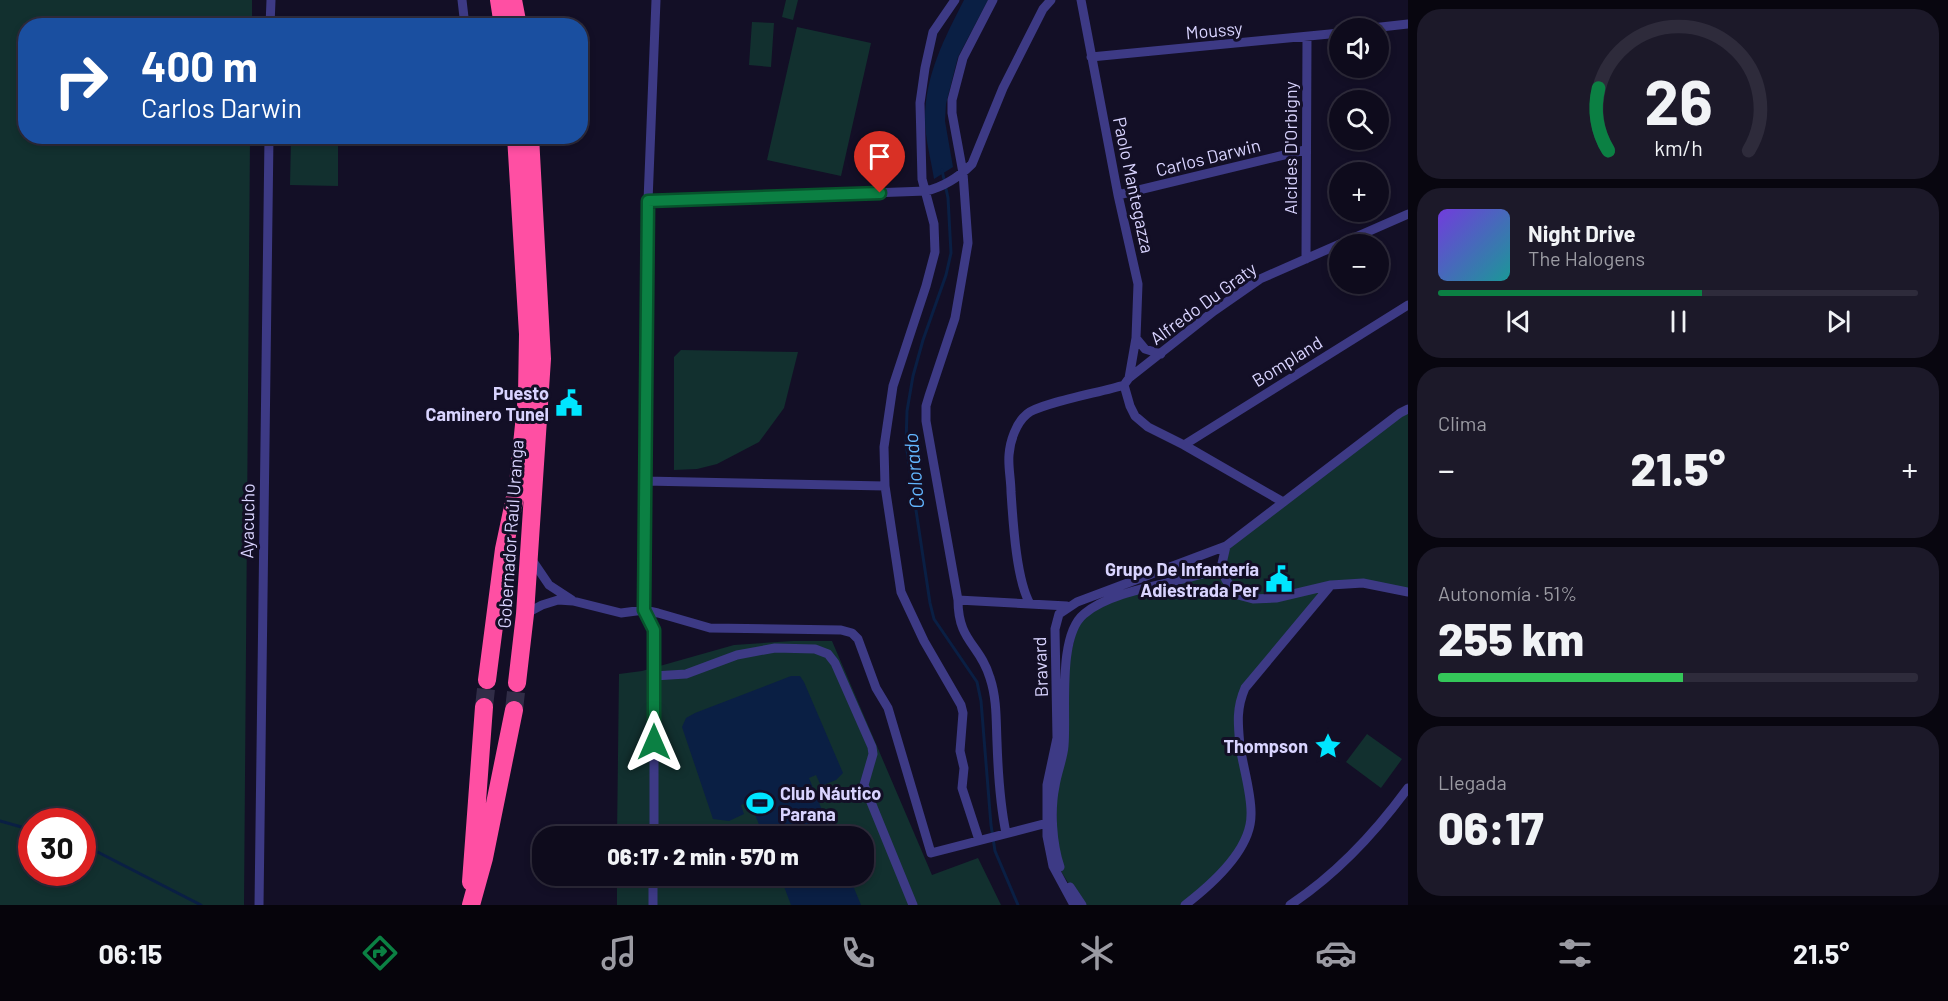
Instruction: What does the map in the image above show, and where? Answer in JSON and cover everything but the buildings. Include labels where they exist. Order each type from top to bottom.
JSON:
[{"type":"highway","points":[[499,0],[502,18]]},
{"type":"highway","points":[[513,0],[516,18]]},
{"type":"highway","points":[[525,18],[527,0]]},
{"type":"highway","name":"Gobernador Raúl Uranga","points":[[487,680],[504,549],[518,483],[528,396],[528,333],[516,144]]},
{"type":"highway","name":"Gobernador Raúl Uranga","points":[[517,683],[525,614],[542,359],[530,144]]},
{"type":"highway","points":[[471,905],[471,856],[484,707]]},
{"type":"highway","points":[[471,905],[484,858],[514,710]]},
{"type":"street","points":[[270,18],[271,0]]},
{"type":"street","points":[[462,0],[464,18]]},
{"type":"street","points":[[654,826],[654,630],[644,610],[648,201],[656,0]]},
{"type":"street","points":[[955,0],[933,32],[925,68],[919,118],[922,179],[930,190],[935,252],[893,386],[885,439],[885,486],[901,592],[924,641],[961,705],[963,713],[960,752],[964,768],[962,788],[979,840]]},
{"type":"street","points":[[993,0],[963,58],[952,100],[968,243],[956,318],[926,406],[926,421],[958,600],[961,629],[983,661],[994,691],[997,755],[1006,833]]},
{"type":"street","points":[[648,201],[930,190],[960,175],[972,164],[985,130],[1024,46],[1043,9],[1051,0]]},
{"type":"street","name":"Paolo Mantegazza","points":[[1081,0],[1090,57],[1138,284],[1136,338],[1126,382],[1130,406],[1135,416],[1148,428],[1184,445],[1283,502]]},
{"type":"street","points":[[1389,26],[1408,24]]},
{"type":"street","name":"Moussy","points":[[1090,57],[1329,35]]},
{"type":"street","name":"Alcides D'Orbigny","points":[[1306,259],[1307,38]]},
{"type":"street","name":"Ayacucho","points":[[259,905],[269,144]]},
{"type":"street","name":"Carlos Darwin","points":[[1118,195],[1305,150]]},
{"type":"street","name":"Alfredo Du Graty","points":[[1126,382],[1260,279],[1408,214]]},
{"type":"street","name":"Bompland","points":[[1184,445],[1408,304]]},
{"type":"street","points":[[1136,338],[1145,349],[1161,354]]},
{"type":"street","points":[[1030,604],[1025,595],[1014,536],[1009,456],[1012,440],[1023,418],[1039,407],[1102,392],[1126,382]]},
{"type":"street","points":[[958,600],[1070,606],[1087,597],[1226,546],[1408,409]]},
{"type":"street","points":[[645,481],[885,486]]},
{"type":"street","points":[[1226,546],[1221,568],[1226,580],[1238,595],[1252,599],[1276,598],[1331,585],[1363,583],[1408,592]]},
{"type":"street","points":[[528,555],[549,585],[573,601]]},
{"type":"street","name":"Bravard","points":[[1082,905],[1069,887],[1057,860],[1050,822],[1054,788],[1065,745],[1067,663],[1069,639],[1074,626],[1085,613],[1102,603],[1221,568]]},
{"type":"street","points":[[1185,905],[1220,874],[1243,847],[1250,830],[1251,814],[1238,722],[1238,703],[1245,688],[1331,585]]},
{"type":"street","points":[[525,614],[558,600],[573,601],[621,613],[644,610],[710,628],[841,630],[852,633],[858,639],[876,688],[888,708],[931,854],[1050,822]]},
{"type":"street","name":"Bravard","points":[[1070,606],[1059,614],[1055,623],[1057,738],[1047,785],[1050,853],[1053,866],[1074,905]]},
{"type":"street","points":[[654,676],[686,674],[737,654],[776,648],[815,649],[828,654],[835,663],[872,747],[873,754],[864,785],[913,905]]},
{"type":"street","points":[[1290,905],[1351,856],[1377,829],[1408,788]]},
{"type":"street","points":[[653,886],[653,905]]},
{"type":"green space","points":[[0,0],[252,0],[252,18],[18,18],[18,144],[250,144],[244,905],[0,905]]},
{"type":"green space","points":[[786,0],[798,0],[793,20],[782,17]]},
{"type":"green space","points":[[752,22],[774,23],[771,67],[749,65]]},
{"type":"green space","points":[[797,27],[871,43],[841,176],[767,160]]},
{"type":"green space","points":[[291,144],[338,144],[338,186],[290,185]]},
{"type":"green space","points":[[681,350],[798,352],[784,408],[759,442],[717,464],[697,469],[674,470],[674,357]]},
{"type":"green space","points":[[1408,409],[1408,592],[1363,583],[1331,585],[1238,703],[1252,814],[1243,847],[1185,905],[1082,905],[1062,873],[1056,848],[1057,776],[1066,675],[1079,619],[1102,603],[1221,568],[1226,546]]},
{"type":"green space","name":"Club Náutico Parana","points":[[832,641],[932,875],[978,858],[1001,905],[617,905],[617,886],[874,886],[874,826],[617,826],[619,674],[642,671],[734,645]]},
{"type":"green space","points":[[1367,734],[1402,759],[1381,788],[1346,762]]},
{"type":"water","points":[[964,0],[988,0],[958,57],[946,104],[945,121],[953,167],[934,179],[925,126],[928,87],[943,42]]},
{"type":"water","points":[[791,676],[800,676],[843,773],[836,780],[821,786],[816,775],[809,778],[829,826],[760,826],[750,802],[741,805],[744,814],[729,821],[713,819],[682,727],[686,718]]},
{"type":"water","points":[[784,886],[853,886],[861,905],[791,905]]},
{"type":"waterway","name":"Colorado","points":[[942,170],[948,198],[951,253],[913,376],[907,411],[906,444],[930,603],[934,619],[977,682],[981,701],[995,851],[1018,905]]},
{"type":"waterway","points":[[0,821],[18,826]]},
{"type":"waterway","points":[[96,851],[201,905]]},
{"type":"tunnel","points":[[484,707],[487,680]]},
{"type":"tunnel","points":[[514,710],[517,683]]},
{"type":"place","name":"Puesto Caminero Tunel","points":[[569,403]]},
{"type":"place","name":"Grupo De Infantería Adiestrada Per","points":[[1279,579]]},
{"type":"place","name":"Thompson","points":[[1328,746]]},
{"type":"place","name":"Club Náutico Parana","points":[[760,803]]},
{"type":"route","points":[[654,742],[654,630],[644,610],[648,201],[880,193]]}]
